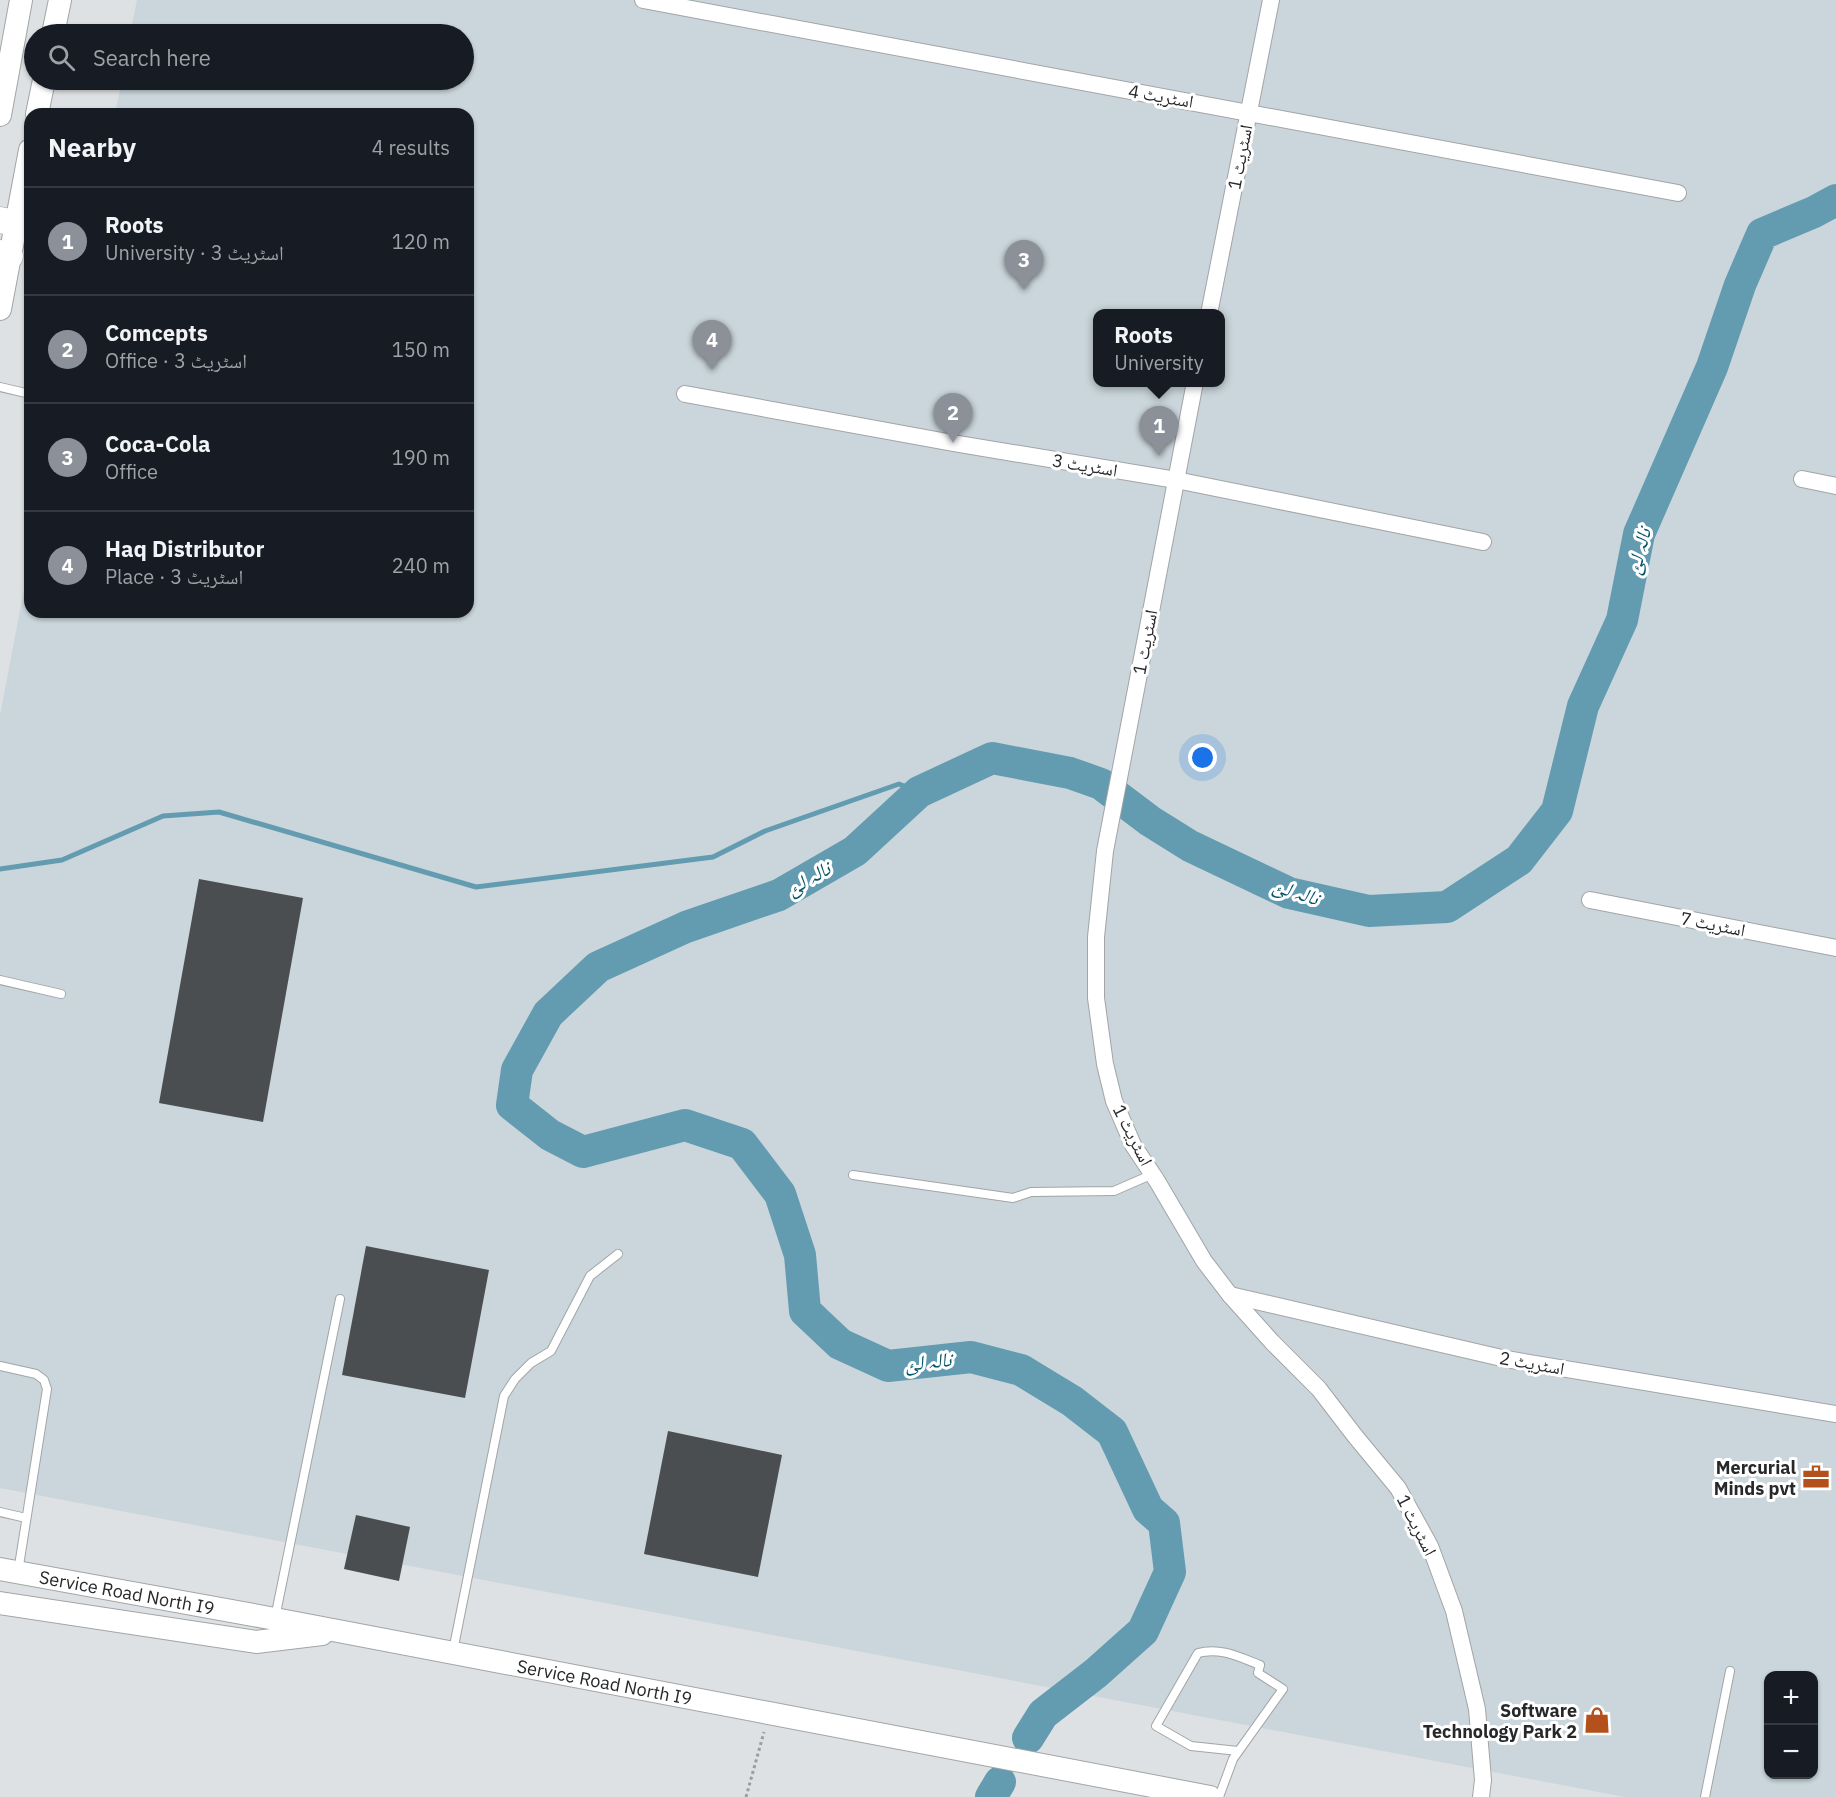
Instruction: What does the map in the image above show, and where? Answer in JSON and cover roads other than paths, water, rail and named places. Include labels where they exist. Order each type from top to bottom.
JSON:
[{"type":"main road","points":[[0,115],[21,0]]},
{"type":"main road","points":[[55,24],[60,0]]},
{"type":"main road","points":[[38,108],[42,90]]},
{"type":"main road","points":[[0,309],[8,221],[24,169]]},
{"type":"main road","name":"Service Road North I9","points":[[9,1571],[275,1619],[1210,1797]]},
{"type":"main road","points":[[0,1603],[256,1642],[341,1632]]},
{"type":"street","name":"اسٹریٹ 4","points":[[643,0],[1678,193]]},
{"type":"street","name":"اسٹریٹ 1","points":[[1210,309],[1271,0]]},
{"type":"street","name":"اسٹریٹ 1","points":[[1194,387],[1105,851],[1096,937],[1096,998],[1105,1064],[1114,1101],[1133,1144],[1204,1262],[1272,1342],[1319,1389],[1398,1488],[1430,1546],[1454,1611],[1477,1709],[1483,1780],[1481,1797]]},
{"type":"street","name":"اسٹریٹ 3","points":[[685,394],[953,443],[1176,480],[1483,542]]},
{"type":"street","points":[[1802,479],[1836,486]]},
{"type":"street","name":"اسٹریٹ 7","points":[[1590,900],[1836,948]]},
{"type":"street","name":"اسٹریٹ 2","points":[[1230,1294],[1506,1359],[1836,1414]]},
{"type":"lane","points":[[0,387],[24,393]]},
{"type":"lane","points":[[0,980],[61,994]]},
{"type":"lane","points":[[853,1175],[1013,1198],[1031,1192],[1114,1191],[1152,1174]]},
{"type":"lane","points":[[453,1653],[504,1396],[515,1379],[531,1363],[551,1351],[590,1275],[618,1254]]},
{"type":"lane","points":[[275,1619],[340,1299]]},
{"type":"lane","points":[[0,1366],[36,1374],[44,1380],[47,1389],[26,1518],[9,1571]]},
{"type":"lane","points":[[0,1512],[26,1518]]},
{"type":"lane","points":[[1220,1797],[1233,1759],[1283,1689],[1258,1673],[1260,1665],[1226,1653],[1210,1650],[1198,1653],[1156,1726],[1191,1746],[1238,1751]]},
{"type":"lane","points":[[1705,1797],[1730,1671]]},
{"type":"waterway","name":"نالہ لئ","points":[[1028,1738],[1043,1714],[1096,1673],[1143,1631],[1170,1572],[1164,1523],[1148,1509],[1112,1432],[1072,1401],[1021,1370],[971,1357],[888,1366],[840,1344],[805,1311],[800,1255],[780,1194],[742,1144],[685,1125],[583,1152],[550,1135],[512,1105],[517,1070],[548,1014],[598,967],[686,927],[779,895],[855,851],[919,792],[992,758],[1070,773],[1101,784],[1150,821],[1190,846],[1289,893],[1369,911],[1447,907],[1519,860],[1557,811],[1583,706],[1622,620],[1639,534],[1712,367],[1740,285],[1762,234],[1836,200]]},
{"type":"waterway","points":[[0,869],[62,860],[163,816],[219,812],[476,887],[713,857],[765,831],[899,784],[919,792]]},
{"type":"waterway","name":"نالہ لئ","points":[[991,1797],[1000,1782]]},
{"type":"place","name":"Coca-Cola","points":[[1024,290]]},
{"type":"place","name":"Haq Distributor","points":[[712,370]]},
{"type":"place","name":"Comcepts","points":[[953,443]]},
{"type":"place","name":"Roots","points":[[1159,456]]},
{"type":"place","name":"Mercurial Minds pvt","points":[[1816,1477]]},
{"type":"place","name":"Software Technology Park 2","points":[[1597,1720]]}]
